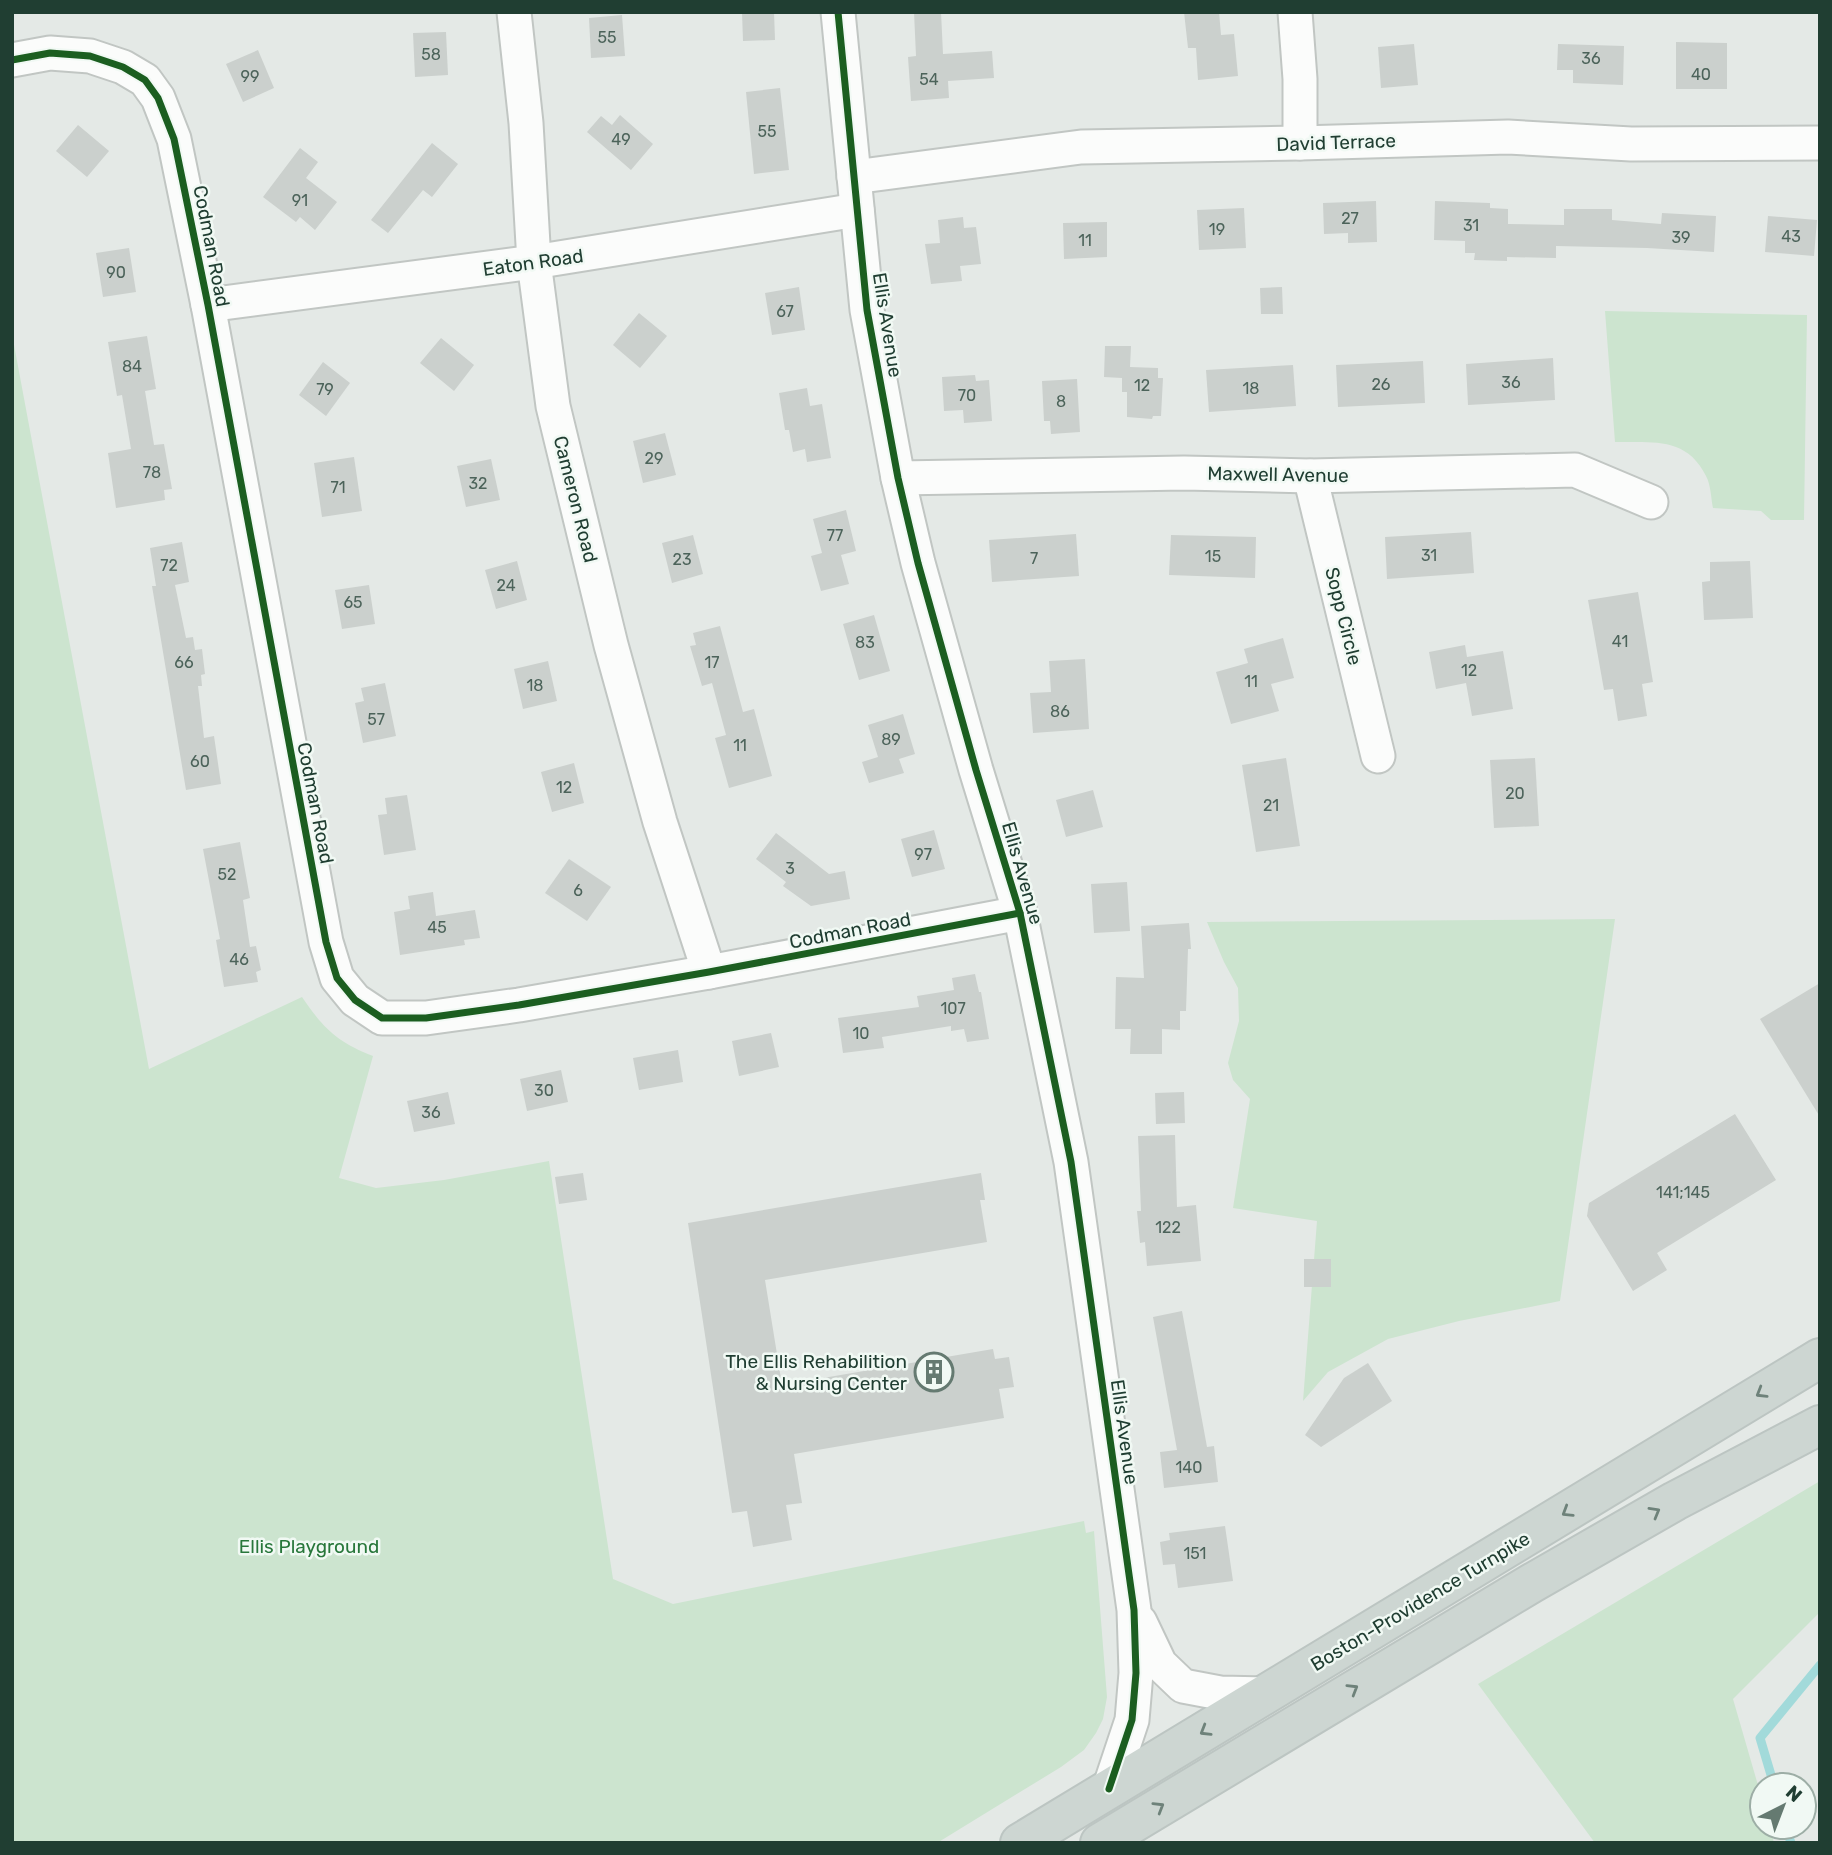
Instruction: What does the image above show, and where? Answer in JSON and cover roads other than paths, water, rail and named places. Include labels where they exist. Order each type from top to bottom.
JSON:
[{"type":"main road","name":"Boston-Providence Turnpike","points":[[1020,1843],[1820,1358]]},
{"type":"main road","points":[[1100,1843],[1532,1583],[1675,1501],[1820,1425]]},
{"type":"street","name":"Cameron Road","points":[[514,12],[526,123],[534,262],[554,407],[608,632],[660,822],[709,972]]},
{"type":"street","name":"Ellis Avenue","points":[[838,12],[867,310],[898,478],[918,562],[965,731],[1020,914],[1071,1162],[1134,1610],[1136,1673],[1132,1720],[1109,1789]]},
{"type":"street","points":[[1295,12],[1300,79],[1300,144]]},
{"type":"street","name":"Codman Road","points":[[12,60],[50,53],[90,56],[123,67],[145,80],[158,98],[174,139],[208,305],[326,942],[337,978],[355,1000],[382,1018],[426,1018],[519,1006],[1020,914]]},
{"type":"street","name":"David Terrace","points":[[854,177],[1081,146],[1300,144],[1508,137],[1631,144],[1820,143]]},
{"type":"street","name":"Eaton Road","points":[[208,305],[534,262],[857,210]]},
{"type":"street","name":"Maxwell Avenue","points":[[898,478],[1184,473],[1310,476],[1575,470],[1651,502]]},
{"type":"street","name":"Sopp Circle","points":[[1310,476],[1378,756]]},
{"type":"street","name":"Ellis Avenue","points":[[1134,1610],[1160,1664],[1183,1686],[1220,1693],[1267,1694]]},
{"type":"waterway","points":[[1770,1771],[1760,1738],[1820,1665]]},
{"type":"place","name":"The Ellis Rehabilition & Nursing Center","points":[[934,1372]]},
{"type":"park label","name":"Ellis Playground","points":[[309,1546]]}]
